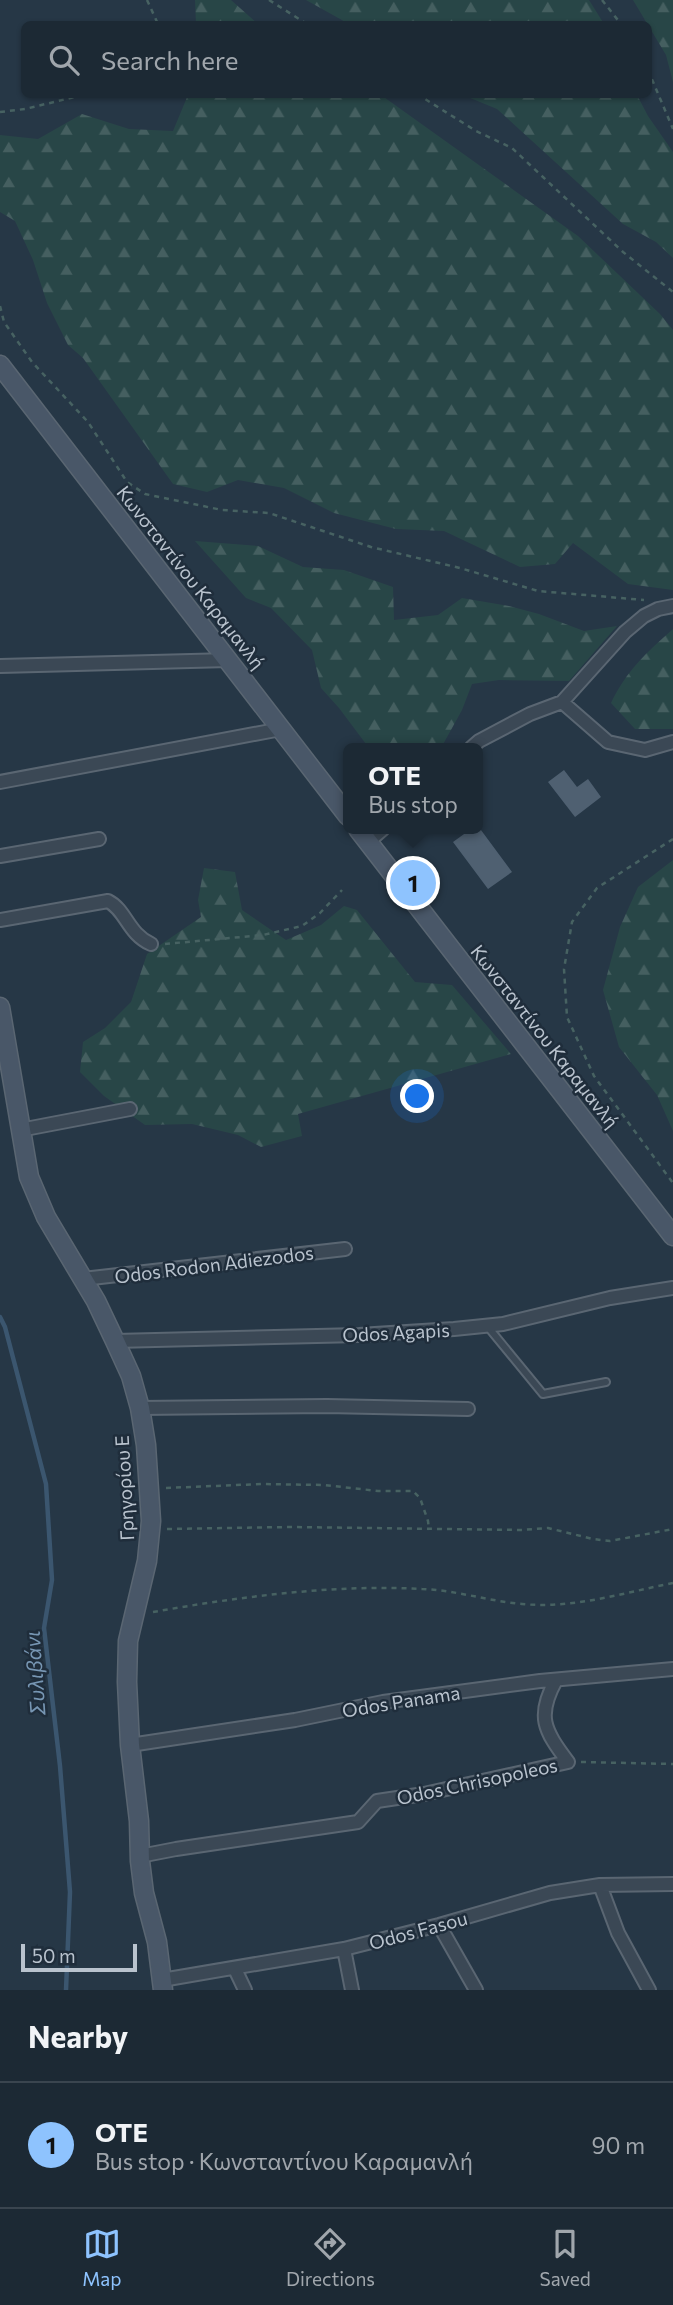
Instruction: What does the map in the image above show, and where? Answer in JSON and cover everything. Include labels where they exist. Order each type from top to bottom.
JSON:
[{"type":"main road","name":"Κωνσταντίνου Καραμανλή","points":[[0,365],[343,810]]},
{"type":"main road","name":"Κωνσταντίνου Καραμανλή","points":[[363,835],[673,1236]]},
{"type":"main road","name":"Γρηγορίου Ε","points":[[0,1007],[29,1177],[47,1217],[83,1279],[131,1376],[146,1445],[150,1529],[147,1561],[133,1616],[128,1655],[130,1745],[144,1893],[157,1942],[162,1985]]},
{"type":"street","points":[[477,743],[530,714],[562,702],[625,632],[644,616],[673,606]]},
{"type":"street","points":[[0,666],[229,660]]},
{"type":"street","points":[[562,702],[608,742],[645,750],[673,742]]},
{"type":"street","points":[[0,782],[281,729]]},
{"type":"street","points":[[0,856],[99,839]]},
{"type":"street","points":[[0,920],[108,901],[116,905],[128,925],[142,940],[151,944]]},
{"type":"street","points":[[19,1130],[130,1109]]},
{"type":"street","name":"Odos Rodon Adiezodos","points":[[83,1279],[345,1249]]},
{"type":"street","name":"Odos Agapis","points":[[115,1340],[359,1335],[487,1326],[610,1298],[673,1288]]},
{"type":"street","points":[[139,1408],[327,1406],[468,1409]]},
{"type":"street","name":"Odos Panama","points":[[130,1745],[295,1720],[383,1702],[556,1680],[673,1669]]},
{"type":"street","name":"Odos Chrisopoleos","points":[[140,1856],[358,1822],[377,1801],[424,1794],[568,1762],[548,1734],[544,1717],[545,1698],[556,1680]]},
{"type":"street","name":"Odos Fasou","points":[[162,1985],[344,1949],[439,1925],[550,1892],[600,1885],[673,1884]]},
{"type":"street","points":[[600,1885],[618,1933],[649,1990]]},
{"type":"street","points":[[439,1925],[476,1990]]},
{"type":"street","points":[[344,1949],[352,1990]]},
{"type":"street","points":[[235,1969],[245,1990]]},
{"type":"lane","points":[[487,1326],[543,1394],[606,1382]]},
{"type":"path","points":[[147,0],[157,21]]},
{"type":"path","points":[[269,0],[302,21]]},
{"type":"path","points":[[602,0],[619,21]]},
{"type":"path","points":[[652,77],[673,129]]},
{"type":"path","points":[[0,112],[70,98]]},
{"type":"path","points":[[423,98],[476,131],[512,148],[623,252],[673,292]]},
{"type":"path","points":[[0,306],[4,322],[32,362],[88,422],[127,482],[145,495],[222,510],[269,513],[371,547],[460,568],[538,591],[649,600],[658,609]]},
{"type":"path","points":[[673,839],[597,888],[572,922],[564,969],[568,1017],[594,1076],[673,1183]]},
{"type":"path","points":[[151,944],[263,935],[302,926],[320,913],[342,890]]},
{"type":"path","points":[[149,1488],[210,1488],[261,1484],[413,1491],[420,1498],[429,1530]]},
{"type":"path","points":[[150,1529],[548,1528],[610,1541],[673,1530]]},
{"type":"path","points":[[133,1616],[237,1599],[305,1592],[379,1589],[423,1589],[523,1604],[562,1604],[600,1601],[673,1583]]},
{"type":"path","points":[[568,1762],[673,1764]]},
{"type":"green space","points":[[195,0],[231,0],[255,21],[196,21]]},
{"type":"green space","points":[[306,0],[589,0],[602,21],[344,21]]},
{"type":"green space","points":[[633,0],[673,0],[673,82],[666,55],[652,32],[652,21],[646,21]]},
{"type":"green space","points":[[187,98],[385,98],[578,236],[660,314],[673,330],[673,590],[628,584],[573,543],[555,564],[520,567],[444,531],[396,529],[334,513],[284,488],[238,480],[207,492],[173,484],[83,358],[68,345],[47,303],[33,260],[15,221],[0,212],[0,135],[38,139],[82,114],[129,129],[173,131]]},
{"type":"green space","points":[[470,98],[639,98],[673,152],[673,258],[656,242],[623,224],[497,109]]},
{"type":"green space","points":[[195,541],[258,546],[303,567],[344,570],[393,587],[394,620],[438,615],[462,598],[539,614],[584,631],[617,626],[569,681],[499,680],[472,684],[462,710],[444,743],[365,743],[321,688],[312,650],[271,608],[246,598]]},
{"type":"green space","points":[[673,629],[673,729],[635,729],[611,703],[638,663]]},
{"type":"green space","points":[[673,860],[673,1131],[657,1095],[619,1047],[603,990],[620,927],[638,887]]},
{"type":"green space","points":[[204,868],[235,872],[242,910],[286,940],[321,925],[344,906],[357,910],[415,982],[452,985],[511,1054],[298,1114],[302,1136],[261,1147],[238,1135],[192,1124],[145,1125],[104,1096],[80,1072],[83,1042],[105,1028],[131,1002],[147,954],[201,917],[198,900]]},
{"type":"building","points":[[564,770],[577,787],[588,779],[601,797],[575,817],[548,782]]},
{"type":"building","points":[[483,833],[512,872],[488,889],[453,842],[464,834]]},
{"type":"waterway","name":"Συλιβάνι","points":[[0,1317],[5,1327],[46,1484],[52,1580],[44,1628],[60,1766],[70,1892],[66,1990]]},
{"type":"place","name":"ΟΤΕ","points":[[413,883]]}]
